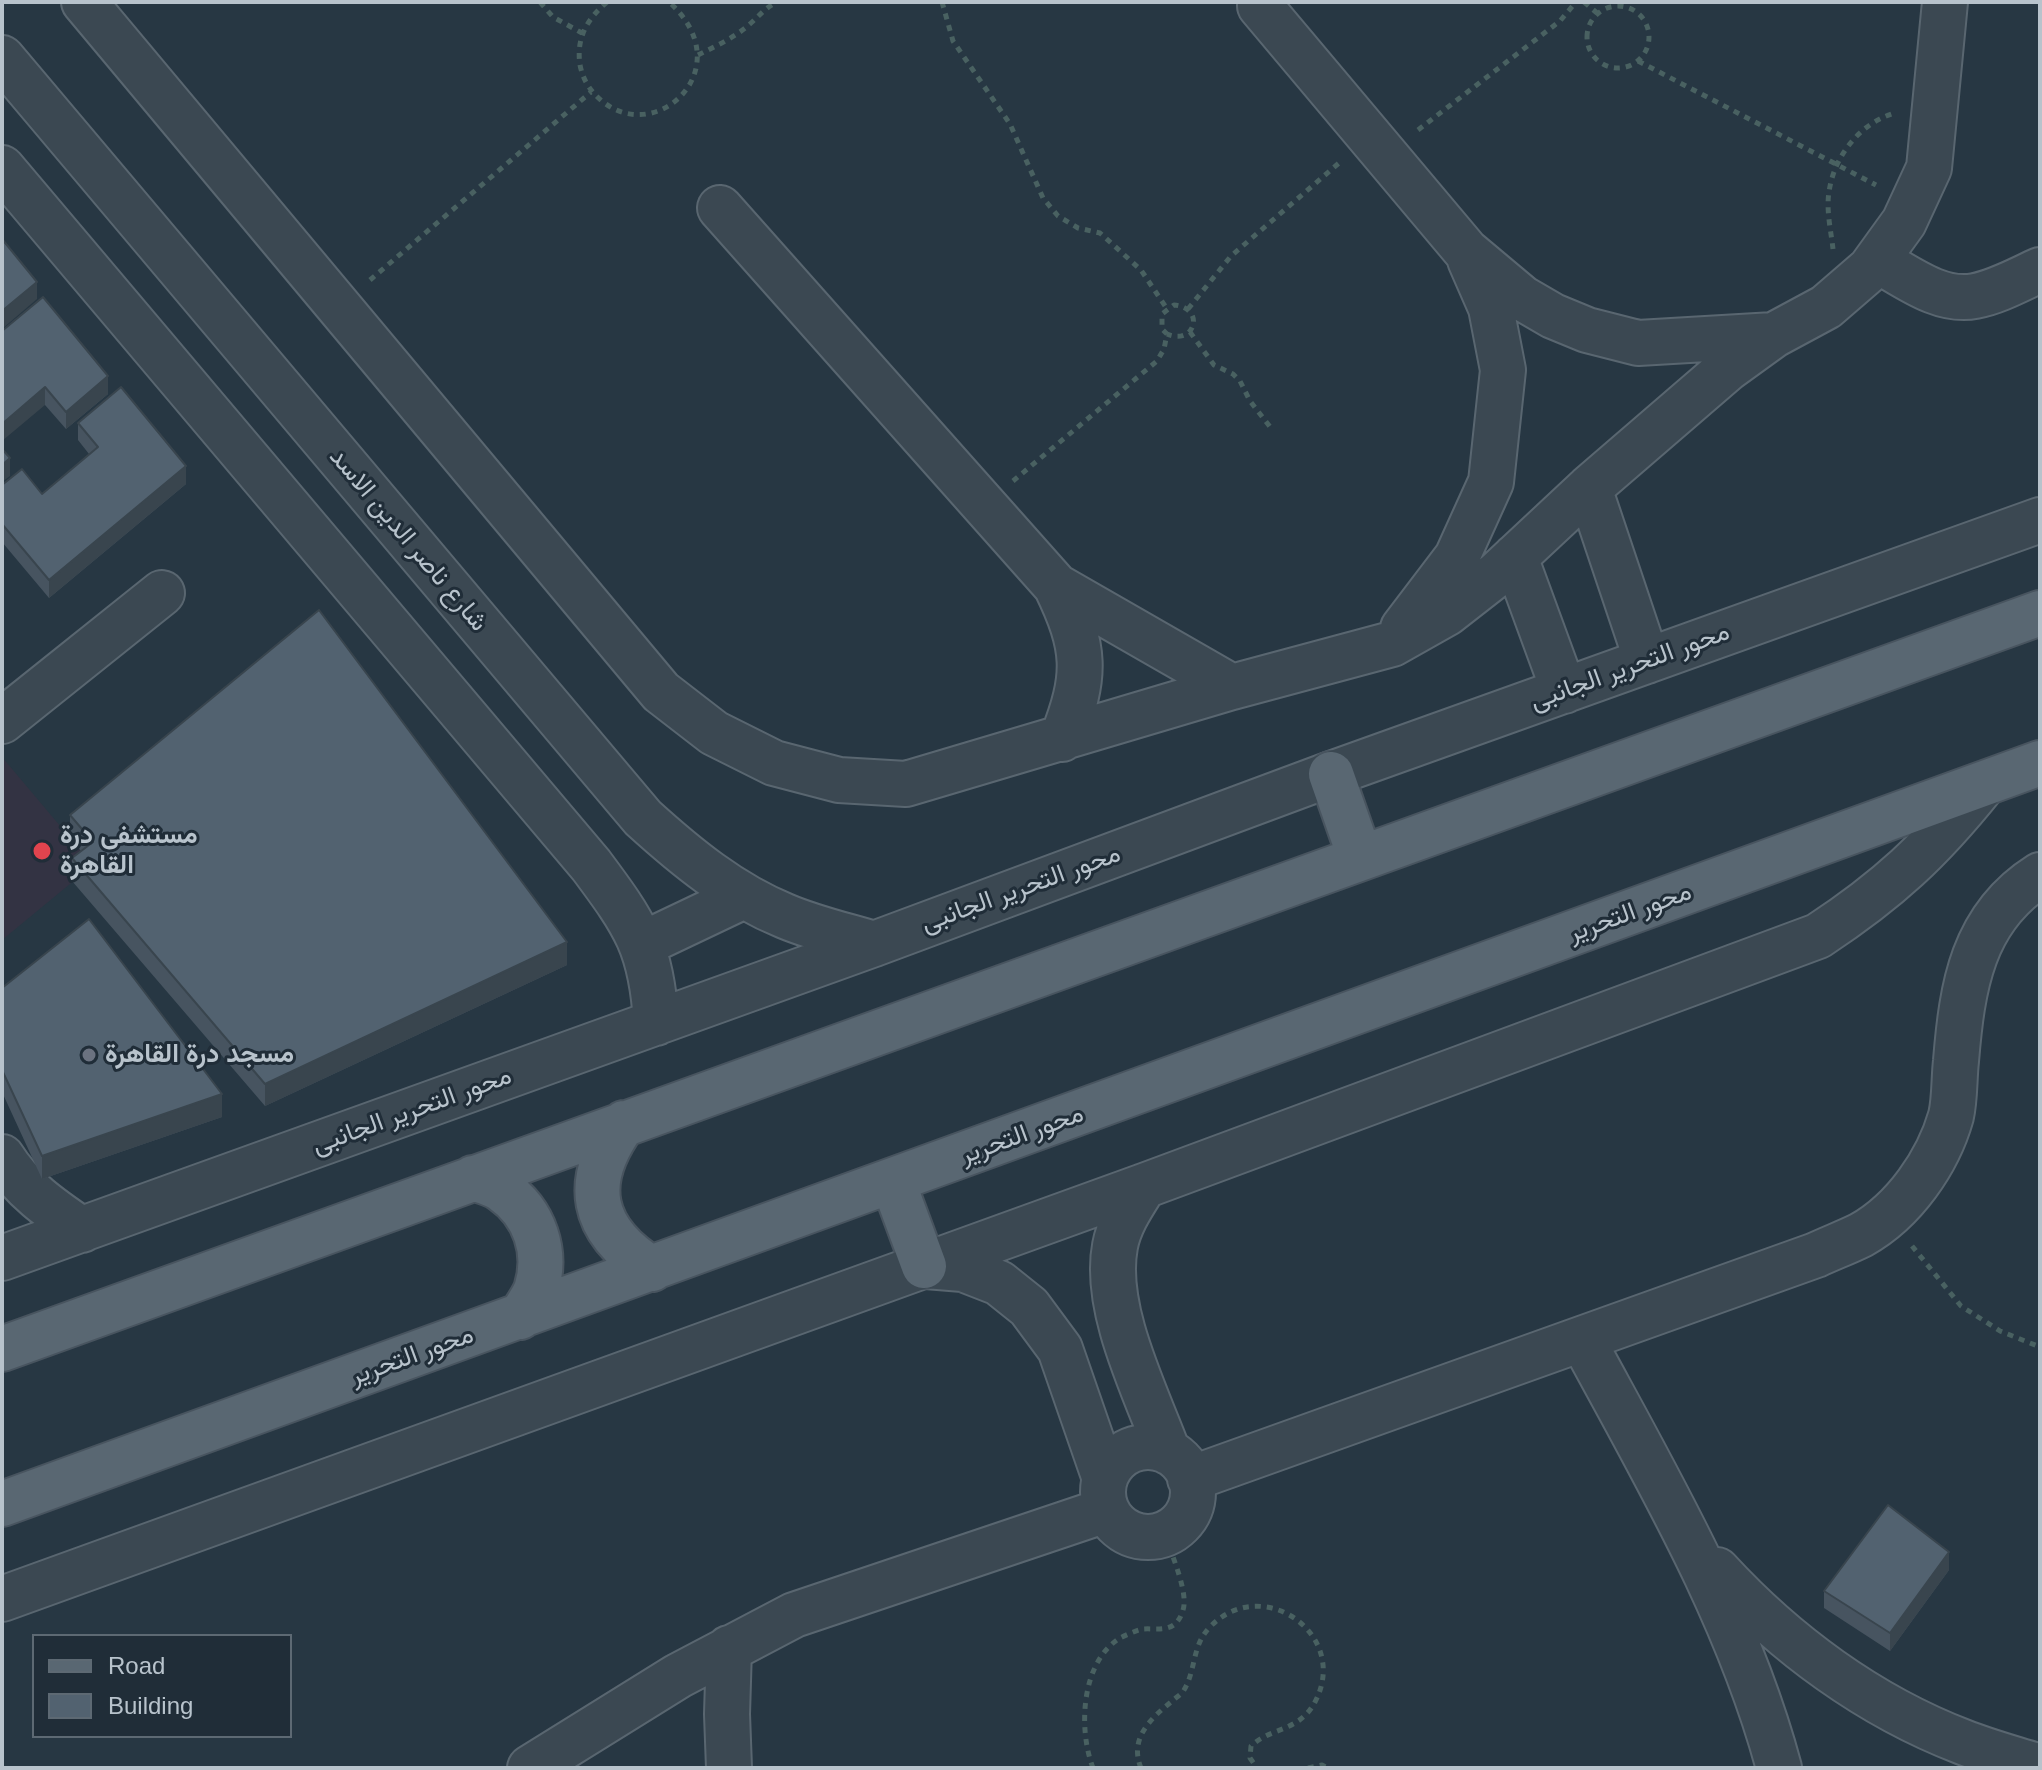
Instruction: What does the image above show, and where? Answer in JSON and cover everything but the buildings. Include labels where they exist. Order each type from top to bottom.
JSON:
[{"type":"main road","points":[[2,1349],[2040,613]]},
{"type":"main road","name":"محور التحرير","points":[[2,1504],[2040,763]]},
{"type":"main road","points":[[1331,774],[1360,857]]},
{"type":"main road","points":[[624,1123],[607,1147],[598,1174],[599,1203],[609,1231],[627,1253],[652,1269]]},
{"type":"main road","points":[[473,1178],[500,1188],[523,1208],[537,1234],[542,1264],[535,1292],[520,1317]]},
{"type":"main road","points":[[893,1182],[924,1266]]},
{"type":"street","points":[[84,2],[661,692],[714,733],[774,763],[839,780],[906,784],[1232,687],[1392,644],[1447,613],[1673,413],[1774,335],[1826,307],[1877,260],[1904,222],[1929,168],[1945,2]]},
{"type":"street","points":[[1260,6],[1466,251],[1522,298],[1553,316],[1587,330],[1638,343],[1774,335]]},
{"type":"street","name":"شارع ناصر الدين الاسد","points":[[2,58],[643,818],[691,861],[744,896],[786,916],[874,944]]},
{"type":"street","points":[[2,168],[591,865],[626,911],[643,944],[654,983],[656,1023]]},
{"type":"street","points":[[720,208],[1056,586],[1074,623],[1081,662],[1077,701],[1062,739]]},
{"type":"street","points":[[1466,251],[1491,308],[1503,370],[1491,482],[1493,503],[1505,520],[1523,530],[1529,543],[1564,691]]},
{"type":"street","points":[[1877,260],[1939,293],[1958,297],[1977,296],[2040,270]]},
{"type":"street","points":[[1503,370],[1523,343],[1554,329],[1587,330]]},
{"type":"street","points":[[1638,343],[1659,361],[1671,386],[1673,413]]},
{"type":"street","points":[[1392,644],[1457,557],[1491,482]]},
{"type":"street","points":[[1589,488],[1647,661]]},
{"type":"street","name":"محور التحرير الجانبى","points":[[2,1258],[874,944],[1331,774],[2040,520]]},
{"type":"street","points":[[1056,586],[1232,687]]},
{"type":"street","points":[[2,721],[162,593]]},
{"type":"street","points":[[2,1599],[1144,1186],[1818,936],[1865,905],[1908,869],[1948,829],[1983,785]]},
{"type":"street","points":[[1179,1465],[1582,1339],[1816,1255],[1863,1234],[1903,1202],[1932,1161],[1951,1114],[1960,1003],[1972,958],[1993,918],[2024,885],[2040,875]]},
{"type":"street","points":[[643,944],[744,896]]},
{"type":"street","points":[[2,1157],[11,1171],[44,1204],[82,1230]]},
{"type":"street","points":[[924,1266],[963,1269],[999,1283],[1029,1307],[1060,1349],[1115,1523],[1127,1532],[1142,1537],[1165,1533],[1184,1519],[1191,1505],[1179,1465],[1119,1320],[1112,1278],[1118,1235],[1126,1214],[1144,1186]]},
{"type":"street","points":[[1582,1339],[1689,1538],[1733,1630],[1768,1725],[1779,1768]]},
{"type":"street","points":[[1105,1494],[1111,1465],[1123,1454],[1137,1448],[1153,1448],[1179,1465]]},
{"type":"street","points":[[530,1768],[678,1676],[794,1615],[1105,1494]]},
{"type":"street","points":[[1689,1538],[1747,1602],[1813,1659],[1885,1706],[1963,1742],[2040,1767]]},
{"type":"street","points":[[729,1648],[729,1768]]},
{"type":"path","points":[[540,2],[553,17],[582,33]]},
{"type":"path","points":[[607,2],[592,15],[582,33],[578,53],[582,74],[591,92],[608,106],[628,113],[648,114],[668,107],[685,93],[695,75],[698,55],[695,34],[684,16],[669,2]]},
{"type":"path","points":[[698,55],[749,25],[765,8],[777,2]]},
{"type":"path","points":[[942,2],[953,41],[1010,124],[1043,198],[1058,216],[1078,228],[1100,233],[1141,270],[1167,309]]},
{"type":"path","points":[[1188,309],[1231,256],[1378,146],[1560,21],[1576,2]]},
{"type":"path","points":[[1584,2],[1597,13]]},
{"type":"path","points":[[1623,6],[1636,11],[1645,22],[1649,35],[1646,49],[1638,61],[1626,68],[1599,63],[1590,52],[1586,38],[1588,25],[1597,13],[1609,7],[1623,6]]},
{"type":"path","points":[[1638,61],[1912,205]]},
{"type":"path","points":[[339,307],[591,92]]},
{"type":"path","points":[[1839,296],[1829,193],[1836,165],[1849,144],[1866,128],[1887,116],[1935,102]]},
{"type":"path","points":[[1174,305],[1188,309],[1194,324],[1184,337],[1175,338],[1162,329],[1161,321],[1167,309],[1174,305]]},
{"type":"path","points":[[1190,332],[1214,365],[1240,381],[1250,401],[1271,428]]},
{"type":"path","points":[[984,505],[1157,361],[1167,334]]},
{"type":"path","points":[[1886,1215],[1961,1306],[2000,1331],[2040,1347]]},
{"type":"path","points":[[1093,1768],[1085,1728],[1092,1673],[1103,1652],[1121,1637],[1142,1629],[1159,1631],[1174,1625],[1183,1611],[1184,1594],[1165,1533]]},
{"type":"path","points":[[1141,1768],[1137,1759],[1139,1736],[1152,1716],[1184,1691],[1195,1649],[1208,1628],[1227,1613],[1250,1606],[1274,1607],[1296,1617],[1313,1634],[1322,1656],[1323,1680],[1315,1703],[1300,1721],[1251,1746],[1250,1758],[1257,1768]]},
{"type":"path","points":[[1308,1768],[1322,1765],[1328,1768]]},
{"type":"shaded area","name":"مستشفى درة القاهرة","points":[[2,757],[93,865],[2,940]]},
{"type":"place","name":"مستشفى درة القاهرة","points":[[42,851]]},
{"type":"place","name":"مسجد درة القاهرة","points":[[89,1055]]}]
